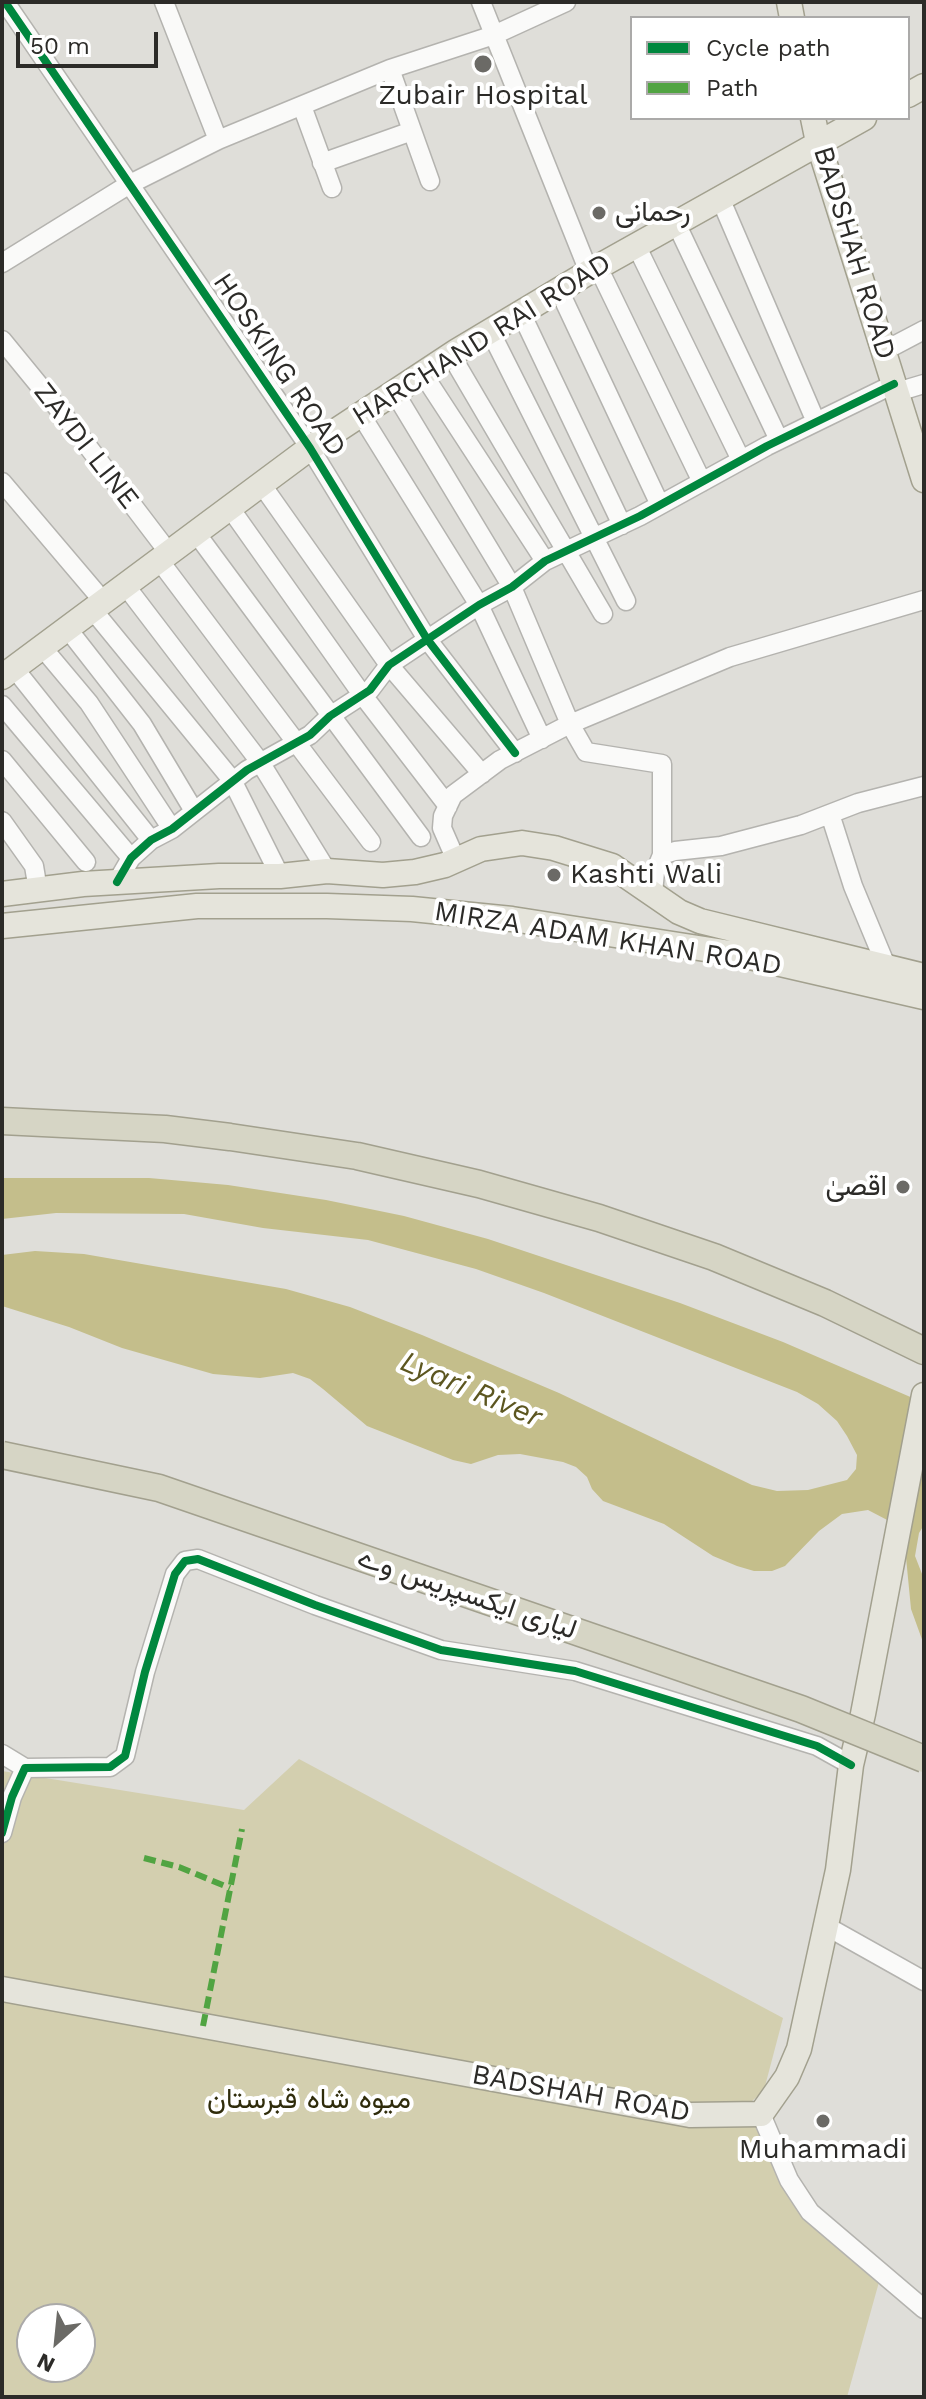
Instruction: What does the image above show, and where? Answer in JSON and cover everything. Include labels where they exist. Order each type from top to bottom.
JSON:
[{"type":"highway","points":[[2,1121],[139,1127],[230,1137],[357,1156],[479,1184],[539,1199],[700,1251],[924,1351]]},
{"type":"highway","name":"لیاری ایکسپریس وے","points":[[2,1455],[159,1488],[801,1709],[924,1759]]},
{"type":"main road","name":"HARCHAND RAI ROAD","points":[[8,672],[310,448],[451,355],[720,198],[816,130],[856,120]]},
{"type":"main road","name":"BADSHAH ROAD","points":[[816,130],[924,480]]},
{"type":"main road","name":"MIRZA ADAM KHAN ROAD","points":[[2,894],[117,882],[219,876],[280,876],[327,871],[383,875],[415,872],[481,849],[522,843],[554,848],[612,866],[679,912],[700,921],[924,976]]},
{"type":"main road","name":"MIRZA ADAM KHAN ROAD","points":[[2,926],[197,906],[412,909],[512,919],[737,954],[924,997]]},
{"type":"main road","points":[[761,2114],[787,2077],[799,2049],[838,1870],[851,1765],[924,1395]]},
{"type":"main road","name":"BADSHAH ROAD","points":[[2,1989],[690,2115],[761,2114]]},
{"type":"street","name":"HOSKING ROAD","points":[[5,2],[310,448],[427,639],[515,753]]},
{"type":"street","points":[[164,2],[218,140]]},
{"type":"street","points":[[481,2],[594,269],[702,482]]},
{"type":"street","points":[[2,263],[128,185],[218,140],[390,69],[494,35],[566,2]]},
{"type":"street","points":[[390,69],[430,181]]},
{"type":"street","points":[[302,106],[332,188]]},
{"type":"street","points":[[322,163],[412,131]]},
{"type":"street","points":[[720,198],[816,422]]},
{"type":"street","points":[[676,223],[779,440]]},
{"type":"street","points":[[636,245],[741,460]]},
{"type":"street","points":[[559,290],[660,505]]},
{"type":"street","points":[[521,313],[622,525]]},
{"type":"street","points":[[884,351],[924,330]]},
{"type":"street","points":[[490,331],[626,601]]},
{"type":"street","name":"ZAYDI LINE","points":[[2,340],[70,423],[296,745],[371,842]]},
{"type":"street","points":[[451,355],[603,614]]},
{"type":"street","points":[[423,374],[545,561]]},
{"type":"street","points":[[117,882],[131,858],[151,840],[172,829],[232,780],[296,745],[330,716],[370,690],[389,665],[479,605],[512,587],[545,561],[622,525],[816,422],[896,388],[924,384]]},
{"type":"street","points":[[395,393],[512,587],[570,724],[586,752],[662,764],[662,855],[655,872],[653,893]]},
{"type":"street","points":[[361,415],[479,605],[542,739]]},
{"type":"street","points":[[2,482],[232,780],[280,876]]},
{"type":"street","points":[[262,485],[389,665],[482,774]]},
{"type":"street","points":[[230,508],[361,693],[448,806]]},
{"type":"street","points":[[196,533],[421,837]]},
{"type":"street","points":[[125,585],[260,762],[327,871]]},
{"type":"street","points":[[456,860],[442,828],[453,795],[515,753],[570,724],[730,657],[924,600]]},
{"type":"street","points":[[67,628],[142,724],[194,811]]},
{"type":"street","points":[[42,647],[89,703],[172,829]]},
{"type":"street","points":[[8,672],[151,840]]},
{"type":"street","points":[[2,705],[131,858]]},
{"type":"street","points":[[2,760],[86,862]]},
{"type":"street","points":[[662,855],[716,848],[801,825],[858,803],[924,786]]},
{"type":"street","points":[[830,814],[853,886],[887,968]]},
{"type":"street","points":[[2,821],[34,866],[38,890]]},
{"type":"street","points":[[2,1754],[25,1768],[110,1767],[125,1756],[145,1672],[175,1574],[185,1561],[198,1559],[441,1650],[575,1671],[817,1746],[851,1765]]},
{"type":"street","points":[[2,1833],[12,1797],[25,1768]]},
{"type":"street","points":[[826,1926],[924,1981]]},
{"type":"street","points":[[761,2114],[789,2180],[810,2212],[924,2309]]},
{"type":"green space","name":"میوہ شاہ قبرستان","points":[[299,1759],[783,2018],[764,2090],[750,2103],[800,2214],[879,2282],[847,2397],[2,2397],[2,1771],[244,1810]]},
{"type":"water","name":"Lyari River","points":[[2,1178],[149,1178],[228,1185],[404,1216],[488,1239],[680,1303],[783,1342],[922,1402],[924,1525],[919,1533],[915,1556],[924,1579],[924,1645],[911,1609],[905,1547],[893,1523],[868,1510],[842,1514],[819,1531],[785,1566],[772,1571],[754,1571],[737,1566],[713,1556],[664,1524],[603,1501],[592,1489],[587,1477],[576,1467],[563,1462],[520,1454],[498,1455],[471,1464],[453,1460],[367,1426],[310,1379],[293,1373],[260,1378],[213,1374],[122,1348],[2,1306],[2,1255],[35,1251],[84,1254],[286,1289],[350,1307],[422,1335],[559,1393],[752,1485],[777,1491],[808,1490],[847,1480],[856,1469],[857,1455],[847,1436],[837,1421],[818,1404],[797,1392],[544,1293],[476,1269],[368,1240],[263,1228],[184,1214],[56,1213],[2,1219]]},
{"type":"marked path","points":[[203,2026],[242,1829]]},
{"type":"marked path","points":[[144,1858],[179,1867],[230,1888]]},
{"type":"cycle path","points":[[5,2],[310,448],[427,639],[515,753]]},
{"type":"cycle path","points":[[117,882],[131,858],[151,840],[172,829],[247,770],[310,735],[330,716],[370,690],[389,665],[479,605],[512,587],[545,561],[640,516],[767,446],[894,384]]},
{"type":"cycle path","points":[[2,1833],[12,1797],[25,1768],[110,1767],[125,1756],[145,1672],[175,1574],[185,1561],[198,1559],[441,1650],[575,1671],[817,1746],[851,1765]]},
{"type":"place","name":"Zubair Hospital","points":[[483,64]]},
{"type":"place","name":"رحمانی","points":[[599,213]]},
{"type":"place","name":"Kashti Wali","points":[[554,875]]},
{"type":"place","name":"اقصیٰ","points":[[903,1187]]},
{"type":"place","name":"Muhammadi","points":[[823,2121]]}]
